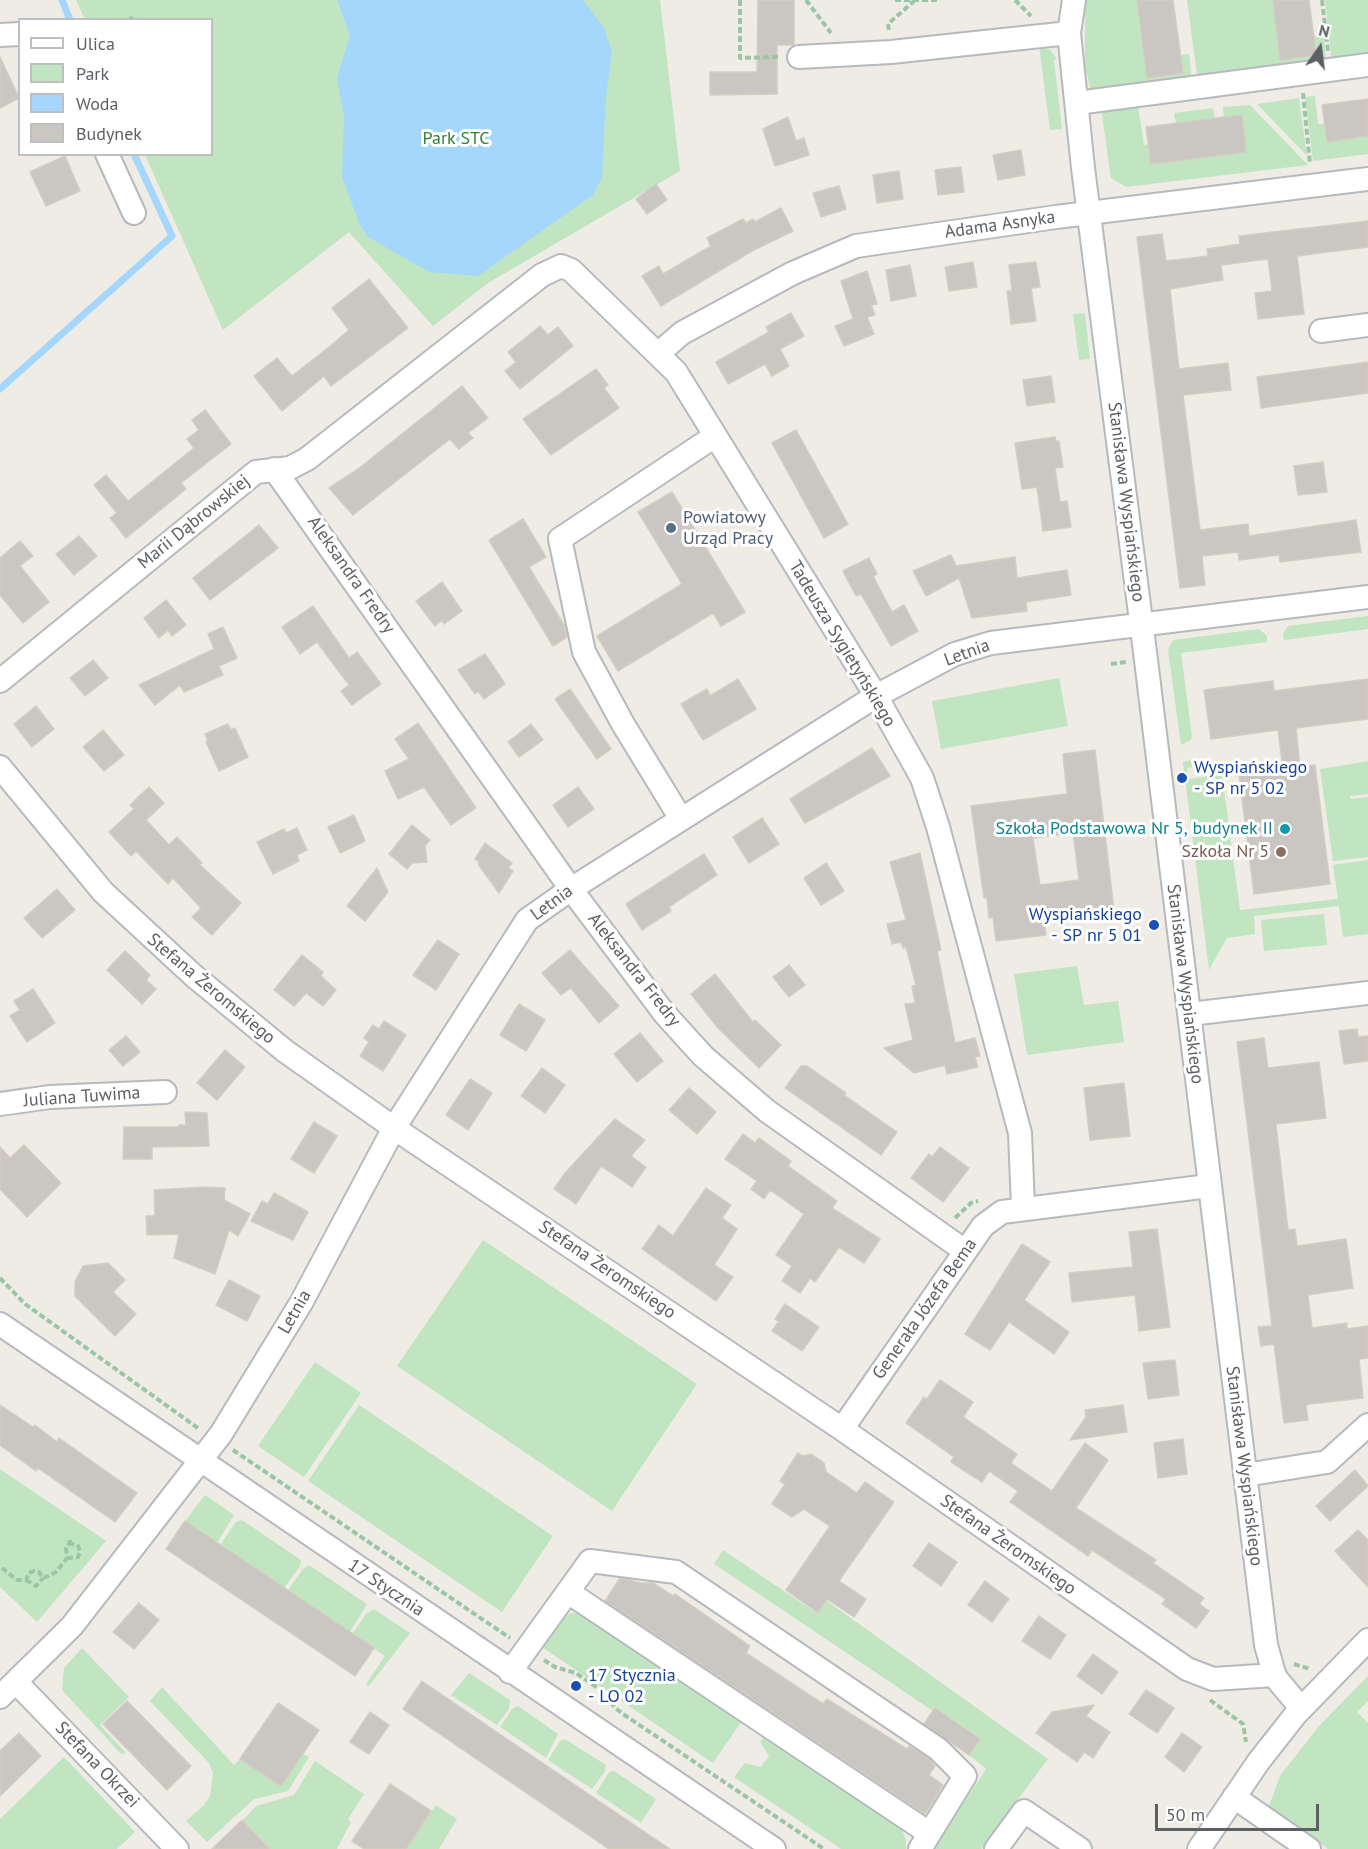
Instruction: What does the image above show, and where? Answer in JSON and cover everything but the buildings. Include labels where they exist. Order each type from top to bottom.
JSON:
[{"type":"street","name":"Stanisława Wyspiańskiego","points":[[1074,0],[1069,33],[1089,213],[1190,1014],[1266,1645],[1282,1668],[1301,1708]]},
{"type":"street","points":[[799,57],[1069,33]]},
{"type":"street","points":[[0,35],[18,34]]},
{"type":"street","points":[[1077,103],[1368,64]]},
{"type":"street","points":[[108,156],[134,213]]},
{"type":"street","name":"Adama Asnyka","points":[[659,353],[682,333],[793,273],[856,246],[1089,213],[1368,179]]},
{"type":"street","name":"Tadeusza Sygietyńskiego","points":[[542,275],[550,268],[561,266],[571,270],[676,372],[876,696],[922,778],[938,827],[1020,1133],[1023,1207]]},
{"type":"street","name":"Marii Dąbrowskiej","points":[[0,681],[256,472],[290,468],[308,459],[542,275]]},
{"type":"street","points":[[1321,331],[1368,325]]},
{"type":"street","points":[[681,819],[622,724],[584,652],[560,539],[715,436]]},
{"type":"street","name":"Aleksandra Fredry","points":[[274,469],[571,889],[664,1013],[726,1077],[767,1111],[965,1251]]},
{"type":"street","name":"Letnia","points":[[8,1689],[72,1626],[200,1463],[301,1303],[394,1128],[527,920],[571,889],[876,696],[955,654],[991,643],[1368,597]]},
{"type":"street","name":"Stefana Żeromskiego","points":[[0,767],[103,892],[144,933],[285,1051],[394,1128],[842,1430],[1187,1669],[1213,1679],[1282,1668]]},
{"type":"street","points":[[1190,1014],[1368,993]]},
{"type":"street","name":"Juliana Tuwima","points":[[0,1104],[50,1097],[165,1092]]},
{"type":"street","name":"Generała Józefa Bema","points":[[842,1430],[983,1226],[1002,1212],[1023,1207],[1209,1186]]},
{"type":"street","name":"17 Stycznia","points":[[0,1324],[200,1463],[774,1849]]},
{"type":"street","points":[[1245,1475],[1327,1462],[1368,1425]]},
{"type":"street","points":[[510,1672],[590,1561],[676,1572],[938,1749],[964,1776],[924,1841],[568,1592]]},
{"type":"street","points":[[1199,1849],[1234,1797],[1301,1708],[1368,1640]]},
{"type":"street","name":"Stefana Okrzei","points":[[8,1689],[177,1849]]},
{"type":"street","points":[[1234,1797],[1309,1849]]},
{"type":"street","points":[[996,1849],[1023,1811],[1080,1849]]},
{"type":"path","points":[[740,0],[740,58],[799,57]]},
{"type":"path","points":[[806,0],[847,54]]},
{"type":"path","points":[[895,0],[937,0]]},
{"type":"path","points":[[1015,0],[1039,23]]},
{"type":"path","points":[[1322,0],[1331,69]]},
{"type":"path","points":[[888,24],[914,1]]},
{"type":"path","points":[[1301,74],[1310,164]]},
{"type":"path","points":[[0,1278],[25,1304],[192,1423]]},
{"type":"path","points":[[243,1456],[526,1649],[555,1667],[576,1673],[608,1695],[614,1707],[623,1714],[824,1849]]},
{"type":"path","points":[[2,1568],[10,1576],[26,1580],[36,1586],[43,1578],[56,1572],[67,1558],[66,1548],[70,1543],[70,1537]]},
{"type":"path","points":[[67,1558],[78,1557],[80,1551],[78,1546],[70,1543]]},
{"type":"path","points":[[26,1580],[34,1571],[39,1572],[43,1578]]},
{"type":"path","points":[[1282,1668],[1303,1669],[1316,1666]]},
{"type":"green space","name":"Park STC","points":[[76,0],[660,0],[680,171],[488,283],[433,326],[349,232],[223,330],[145,156],[213,156],[213,18],[85,18]]},
{"type":"green space","points":[[1087,0],[1137,0],[1147,78],[1182,73],[1180,55],[1189,54],[1192,84],[1091,91],[1085,67]]},
{"type":"green space","points":[[1187,0],[1273,0],[1280,60],[1316,55],[1314,36],[1324,34],[1326,65],[1198,83]]},
{"type":"green space","points":[[1325,0],[1368,0],[1368,52],[1354,54],[1355,61],[1332,64]]},
{"type":"green space","points":[[1039,46],[1050,50],[1057,59],[1054,60],[1062,129],[1050,130]]},
{"type":"green space","points":[[1315,96],[1318,124],[1325,124],[1327,142],[1368,136],[1368,154],[1313,161],[1305,97]]},
{"type":"green space","points":[[1299,98],[1307,156],[1257,104]]},
{"type":"green space","points":[[1137,100],[1144,145],[1148,144],[1151,163],[1246,152],[1242,116],[1224,117],[1223,107],[1250,105],[1308,165],[1126,187],[1111,178],[1101,108]]},
{"type":"green space","points":[[1213,108],[1215,119],[1176,123],[1174,113]]},
{"type":"green space","points":[[1085,313],[1090,359],[1079,360],[1073,314]]},
{"type":"green space","points":[[1368,616],[1368,629],[1284,640],[1283,634],[1288,626]]},
{"type":"green space","points":[[1259,629],[1267,636],[1267,642],[1181,653],[1192,736],[1191,740],[1181,745],[1168,650],[1173,640]]},
{"type":"green space","points":[[1059,678],[1068,726],[941,749],[932,701]]},
{"type":"green space","points":[[1191,760],[1192,767],[1187,768],[1188,779],[1205,777],[1204,760],[1217,766],[1222,775],[1240,910],[1338,899],[1333,865],[1368,860],[1368,934],[1343,937],[1339,906],[1254,916],[1255,934],[1227,938],[1209,970],[1183,762]]},
{"type":"green space","points":[[1368,761],[1368,794],[1350,796],[1351,799],[1368,797],[1368,857],[1333,861],[1320,769]]},
{"type":"green space","points":[[1324,914],[1327,945],[1264,951],[1261,920]]},
{"type":"green space","points":[[1077,966],[1084,1005],[1118,1001],[1124,1042],[1027,1055],[1014,974]]},
{"type":"green space","points":[[483,1240],[697,1384],[612,1511],[397,1366]]},
{"type":"green space","points":[[315,1362],[361,1393],[304,1477],[258,1446]]},
{"type":"green space","points":[[359,1405],[553,1536],[502,1612],[308,1481]]},
{"type":"green space","points":[[0,1469],[106,1541],[37,1622],[0,1587]]},
{"type":"green space","points":[[205,1495],[234,1515],[217,1543],[185,1521]]},
{"type":"green space","points":[[242,1520],[301,1560],[300,1566],[284,1588],[220,1545],[236,1522]]},
{"type":"green space","points":[[723,1550],[818,1614],[827,1601],[1048,1759],[981,1849],[934,1849],[986,1769],[969,1755],[980,1738],[935,1708],[933,1711],[714,1564]]},
{"type":"green space","points":[[309,1565],[367,1604],[350,1632],[288,1590],[303,1569]]},
{"type":"green space","points":[[374,1609],[410,1633],[369,1686],[366,1684],[385,1656],[352,1634],[367,1613]]},
{"type":"green space","points":[[571,1613],[582,1613],[742,1721],[713,1763],[539,1645],[563,1618]]},
{"type":"green space","points":[[82,1648],[129,1697],[100,1725],[126,1753],[121,1754],[62,1690],[64,1668]]},
{"type":"green space","points":[[469,1673],[510,1700],[509,1709],[497,1725],[451,1695]]},
{"type":"green space","points":[[1368,1676],[1368,1701],[1357,1712],[1368,1723],[1368,1849],[1328,1849],[1269,1806],[1280,1776],[1318,1727]]},
{"type":"green space","points":[[162,1687],[234,1765],[240,1759],[280,1786],[303,1754],[309,1757],[288,1791],[254,1799],[207,1842],[186,1821],[204,1805],[210,1796],[213,1773],[209,1763],[150,1701]]},
{"type":"green space","points":[[518,1706],[558,1734],[546,1758],[500,1727],[512,1709]]},
{"type":"green space","points":[[764,1736],[901,1828],[906,1840],[906,1849],[841,1849],[734,1777],[745,1763],[761,1767],[769,1756],[760,1742]]},
{"type":"green space","points":[[565,1739],[606,1765],[605,1771],[592,1789],[548,1760],[560,1741]]},
{"type":"green space","points":[[64,1757],[135,1832],[117,1849],[0,1849],[0,1819]]},
{"type":"green space","points":[[315,1761],[364,1794],[348,1819],[351,1822],[337,1849],[269,1849],[242,1821],[256,1806],[294,1795]]},
{"type":"green space","points":[[614,1771],[656,1799],[641,1823],[596,1793],[609,1772]]},
{"type":"green space","points":[[436,1805],[457,1819],[439,1849],[406,1849]]},
{"type":"water","points":[[337,0],[583,0],[604,28],[612,52],[606,97],[602,178],[593,195],[478,276],[429,272],[368,237],[359,223],[342,177],[344,116],[337,79],[350,35]]},
{"type":"waterway","points":[[62,0],[69,18]]},
{"type":"waterway","points":[[0,389],[172,236],[135,156]]},
{"type":"place","name":"Powiatowy Urząd Pracy","points":[[671,528]]},
{"type":"place","name":"Wyspiańskiego - SP nr 5 02","points":[[1182,778]]},
{"type":"place","name":"Szkoła Podstawowa Nr 5, budynek II","points":[[1285,829]]},
{"type":"place","name":"Szkoła Nr 5","points":[[1281,852]]},
{"type":"place","name":"Wyspiańskiego - SP nr 5 01","points":[[1154,925]]},
{"type":"place","name":"17 Stycznia - LO 02","points":[[576,1686]]}]
